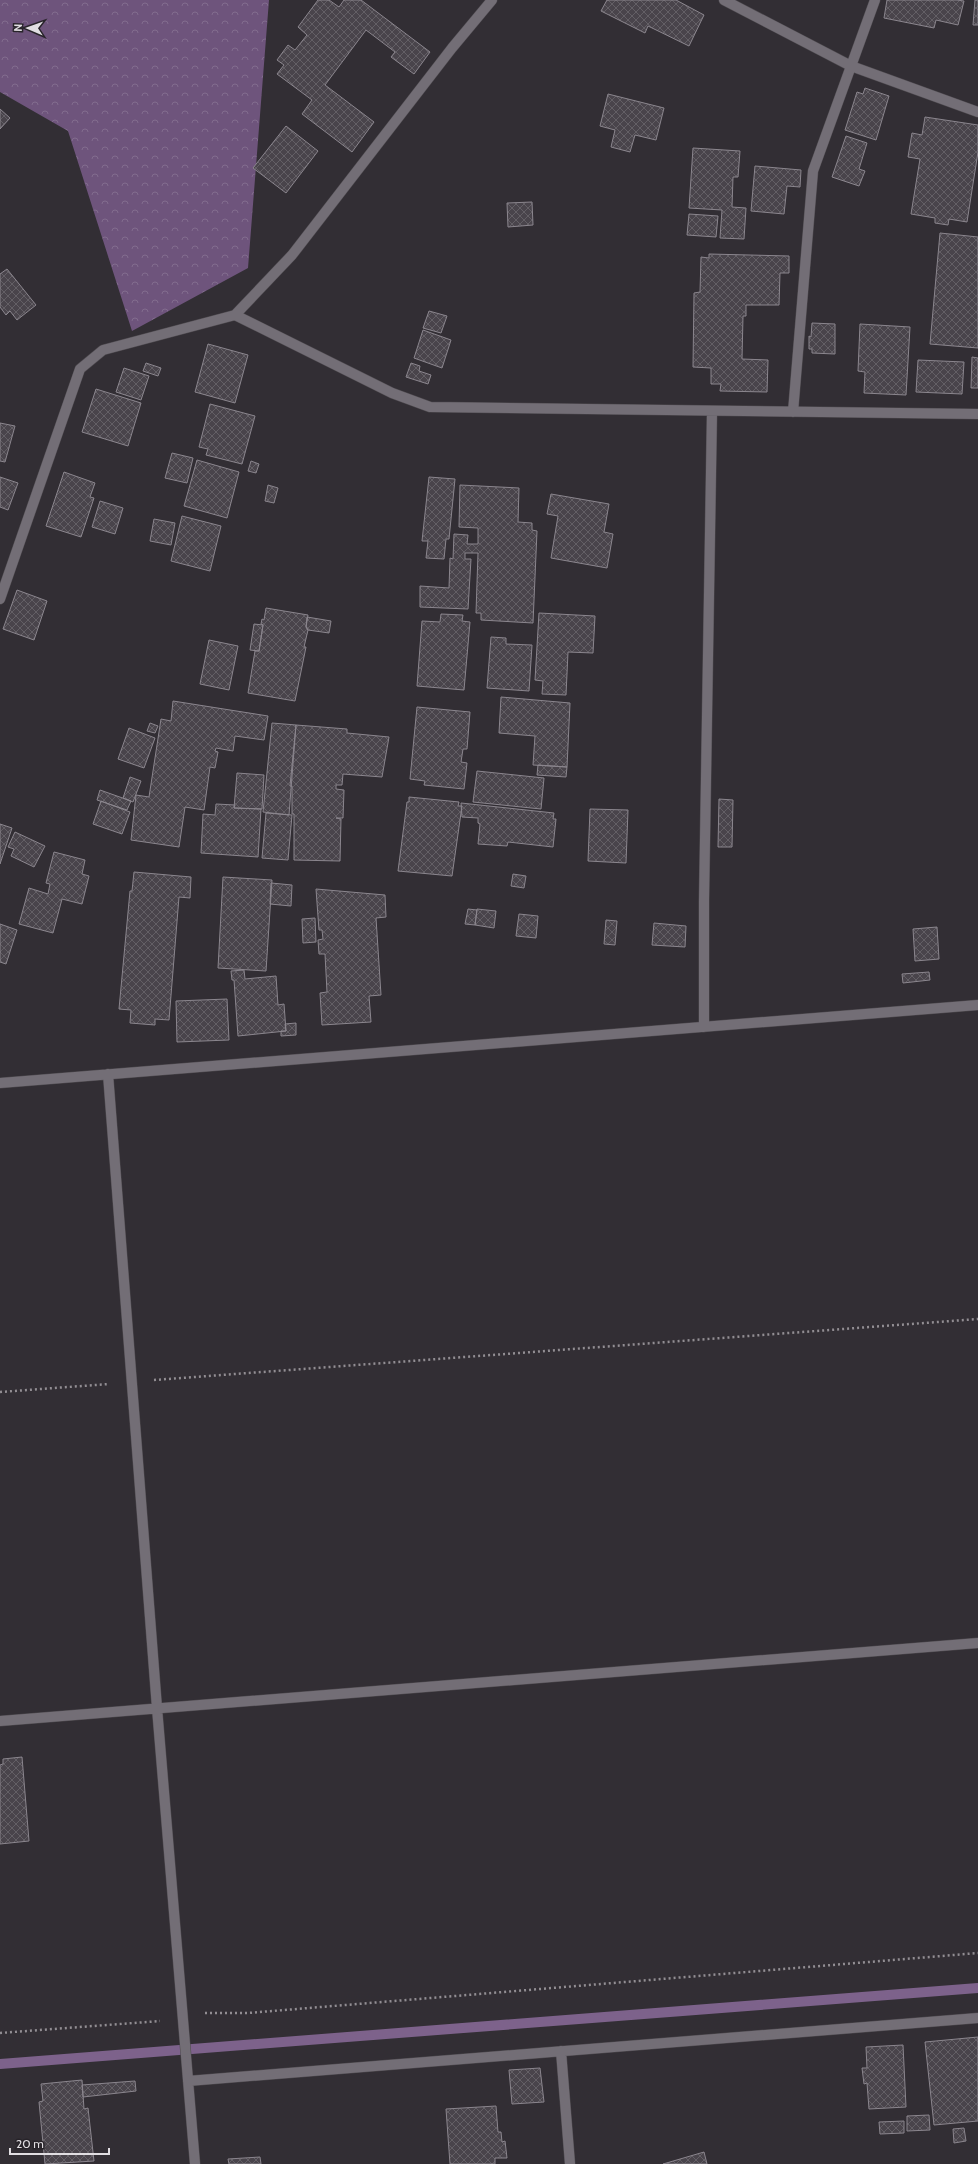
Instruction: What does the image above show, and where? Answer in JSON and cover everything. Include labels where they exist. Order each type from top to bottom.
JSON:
[{"type":"street","points":[[0,599],[80,369],[103,350],[235,315],[292,255],[452,48],[492,0]]},
{"type":"street","points":[[724,0],[851,66],[978,112]]},
{"type":"street","points":[[793,412],[813,171],[875,0]]},
{"type":"street","points":[[235,315],[392,393],[430,406],[978,414]]},
{"type":"street","points":[[704,1027],[704,885],[712,410]]},
{"type":"street","points":[[0,1083],[978,1005]]},
{"type":"street","points":[[108,1074],[157,1708],[195,2164]]},
{"type":"street","points":[[0,1721],[978,1643]]},
{"type":"street","points":[[188,2081],[978,2018]]},
{"type":"street","points":[[561,2051],[570,2164]]},
{"type":"path","points":[[0,1392],[978,1319]]},
{"type":"path","points":[[0,2033],[183,2020],[248,2013],[978,1953]]},
{"type":"green space","points":[[0,0],[269,0],[248,268],[132,331],[68,131],[0,92]]},
{"type":"building","points":[[318,0],[329,0],[339,7],[344,0],[361,0],[430,52],[414,74],[391,57],[395,52],[366,30],[325,85],[374,122],[352,152],[302,114],[312,100],[277,74],[284,65],[277,60],[288,45],[295,50],[307,35],[298,27]]},
{"type":"building","points":[[607,0],[676,0],[704,15],[689,46],[648,26],[645,33],[601,11]]},
{"type":"building","points":[[887,0],[964,1],[958,25],[936,20],[934,28],[884,18]]},
{"type":"building","points":[[975,0],[978,0],[978,25],[973,25]]},
{"type":"building","points":[[865,88],[889,96],[876,140],[845,130],[857,92],[863,94]]},
{"type":"building","points":[[608,94],[664,108],[656,140],[635,135],[630,152],[611,147],[615,130],[600,126]]},
{"type":"building","points":[[0,109],[10,118],[0,129]]},
{"type":"building","points":[[925,117],[978,125],[978,152],[967,222],[949,219],[948,225],[935,223],[935,218],[911,214],[920,159],[908,157],[912,133],[922,135]]},
{"type":"building","points":[[286,126],[318,151],[286,193],[253,168]]},
{"type":"building","points":[[846,136],[867,143],[859,169],[865,171],[859,186],[832,177]]},
{"type":"building","points":[[693,148],[740,151],[738,177],[733,177],[732,207],[746,208],[744,239],[720,238],[722,210],[689,208]]},
{"type":"building","points":[[755,166],[801,170],[800,187],[787,186],[784,214],[751,211]]},
{"type":"building","points":[[532,202],[533,225],[508,227],[507,203]]},
{"type":"building","points":[[689,214],[718,216],[716,237],[687,235]]},
{"type":"building","points":[[940,233],[978,237],[978,348],[930,344]]},
{"type":"building","points":[[709,254],[789,256],[789,273],[780,273],[779,305],[746,305],[746,316],[743,316],[742,359],[768,360],[767,392],[720,391],[721,384],[711,384],[711,368],[693,367],[694,293],[700,292],[701,257],[709,258]]},
{"type":"building","points":[[7,269],[36,305],[17,320],[10,311],[6,315],[0,307],[0,274]]},
{"type":"building","points":[[429,311],[447,316],[441,333],[423,328]]},
{"type":"building","points":[[812,323],[835,324],[835,354],[812,353],[812,349],[809,349],[809,336],[811,337]]},
{"type":"building","points":[[860,324],[910,327],[906,395],[864,393],[865,372],[858,371]]},
{"type":"building","points":[[423,330],[451,340],[442,368],[414,358]]},
{"type":"building","points":[[208,344],[248,355],[235,403],[195,392]]},
{"type":"building","points":[[972,357],[978,358],[978,388],[971,388]]},
{"type":"building","points":[[918,360],[964,362],[962,394],[916,392]]},
{"type":"building","points":[[146,363],[161,368],[158,376],[143,371]]},
{"type":"building","points":[[411,363],[420,366],[419,371],[431,375],[428,384],[406,377]]},
{"type":"building","points":[[124,368],[149,376],[141,400],[116,392]]},
{"type":"building","points":[[96,389],[141,403],[128,446],[82,432]]},
{"type":"building","points":[[210,404],[255,416],[242,464],[206,455],[208,449],[199,447]]},
{"type":"building","points":[[0,423],[15,426],[5,462],[0,461]]},
{"type":"building","points":[[172,453],[193,458],[187,483],[165,478]]},
{"type":"building","points":[[197,460],[239,472],[227,518],[184,506]]},
{"type":"building","points":[[251,461],[259,464],[256,473],[248,471]]},
{"type":"building","points":[[64,472],[95,483],[90,497],[94,498],[81,537],[46,526]]},
{"type":"building","points":[[0,477],[18,483],[8,510],[0,507]]},
{"type":"building","points":[[429,477],[455,479],[449,539],[446,539],[444,559],[426,558],[428,541],[422,541]]},
{"type":"building","points":[[268,485],[278,488],[274,503],[265,501]]},
{"type":"building","points":[[460,485],[519,488],[518,522],[532,523],[532,530],[537,531],[533,623],[481,620],[481,613],[476,613],[478,553],[465,553],[465,559],[471,559],[468,609],[420,607],[420,586],[449,588],[450,558],[453,559],[454,534],[468,535],[467,544],[478,544],[478,528],[459,527]]},
{"type":"building","points":[[551,494],[609,504],[604,532],[613,534],[607,568],[551,558],[558,516],[547,514]]},
{"type":"building","points":[[100,501],[123,508],[115,534],[92,527]]},
{"type":"building","points":[[182,516],[221,526],[210,571],[171,561]]},
{"type":"building","points":[[154,519],[175,523],[171,545],[150,541]]},
{"type":"building","points":[[17,590],[47,601],[34,640],[3,629]]},
{"type":"building","points":[[266,608],[308,615],[306,627],[308,630],[304,647],[306,647],[295,701],[248,693],[255,651],[259,651],[263,625],[261,624],[262,619],[264,620]]},
{"type":"building","points":[[539,613],[595,616],[593,653],[568,652],[566,695],[542,694],[543,681],[535,680]]},
{"type":"building","points":[[441,614],[463,615],[462,621],[470,622],[464,690],[417,686],[422,621],[440,622]]},
{"type":"building","points":[[307,617],[331,621],[329,633],[308,630],[306,627]]},
{"type":"building","points":[[254,624],[263,625],[259,651],[250,650]]},
{"type":"building","points":[[491,637],[506,638],[506,644],[532,645],[529,691],[487,688]]},
{"type":"building","points":[[209,640],[238,646],[229,690],[200,684]]},
{"type":"building","points":[[501,697],[570,703],[567,767],[533,765],[535,736],[499,733]]},
{"type":"building","points":[[173,701],[268,716],[264,740],[235,736],[233,751],[216,748],[215,751],[218,752],[215,768],[210,767],[204,810],[185,807],[179,847],[131,840],[136,795],[149,797],[161,719],[171,721]]},
{"type":"building","points":[[417,707],[470,712],[467,749],[463,749],[461,762],[467,763],[464,789],[424,785],[425,781],[410,779]]},
{"type":"building","points":[[150,723],[158,726],[155,733],[147,731]]},
{"type":"building","points":[[272,723],[296,725],[289,815],[263,812]]},
{"type":"building","points":[[296,725],[347,729],[347,733],[389,737],[382,777],[343,774],[342,785],[336,785],[336,789],[344,790],[343,818],[336,818],[341,819],[340,861],[294,860],[294,814],[292,814],[292,786],[290,786]]},
{"type":"building","points":[[129,728],[155,738],[144,768],[118,759]]},
{"type":"building","points":[[538,765],[567,767],[566,777],[537,775]]},
{"type":"building","points":[[477,771],[544,778],[541,809],[473,802]]},
{"type":"building","points":[[237,773],[264,775],[262,809],[234,808]]},
{"type":"building","points":[[130,777],[141,781],[133,802],[123,798]]},
{"type":"building","points":[[100,790],[131,801],[127,810],[97,800]]},
{"type":"building","points":[[409,797],[459,802],[458,806],[462,806],[452,876],[398,871],[407,802],[409,802]]},
{"type":"building","points":[[719,799],[733,800],[732,847],[718,847]]},
{"type":"building","points":[[101,801],[130,812],[122,834],[93,824]]},
{"type":"building","points":[[461,803],[554,813],[553,819],[556,819],[553,847],[508,842],[507,846],[478,844],[480,824],[478,823],[478,818],[462,817]]},
{"type":"building","points":[[216,804],[235,805],[234,808],[261,809],[258,857],[201,853],[203,814],[215,815]]},
{"type":"building","points":[[590,809],[628,810],[626,863],[588,861]]},
{"type":"building","points":[[266,813],[292,815],[288,860],[262,858]]},
{"type":"building","points":[[0,824],[12,828],[0,864]]},
{"type":"building","points":[[15,832],[45,846],[34,867],[11,856],[14,849],[8,847]]},
{"type":"building","points":[[54,852],[85,860],[82,874],[89,876],[82,904],[62,899],[53,933],[19,924],[29,888],[48,894],[50,884],[46,883]]},
{"type":"building","points":[[134,872],[191,877],[190,898],[179,897],[169,1020],[155,1019],[155,1025],[130,1023],[131,1010],[119,1009],[130,891],[132,891]]},
{"type":"building","points":[[513,874],[526,876],[524,888],[511,886]]},
{"type":"building","points":[[223,877],[272,880],[266,971],[218,968]]},
{"type":"building","points":[[271,883],[292,885],[291,906],[270,904]]},
{"type":"building","points":[[316,889],[385,895],[386,917],[376,918],[381,995],[369,996],[371,1022],[322,1025],[320,993],[327,992],[325,954],[319,954],[318,940],[323,939],[322,930],[319,930]]},
{"type":"building","points":[[468,909],[477,910],[475,925],[465,924]]},
{"type":"building","points":[[477,909],[496,911],[494,928],[475,925]]},
{"type":"building","points":[[519,914],[538,916],[536,938],[516,936]]},
{"type":"building","points":[[315,918],[316,942],[303,943],[302,919]]},
{"type":"building","points":[[606,920],[617,921],[615,945],[604,944]]},
{"type":"building","points":[[654,923],[686,926],[685,947],[652,945]]},
{"type":"building","points":[[0,924],[17,930],[6,964],[0,962]]},
{"type":"building","points":[[937,927],[939,959],[915,961],[913,929]]},
{"type":"building","points":[[244,970],[245,979],[276,976],[278,1005],[284,1004],[286,1031],[238,1036],[234,980],[232,980],[231,971]]},
{"type":"building","points":[[929,972],[930,980],[903,983],[902,974]]},
{"type":"building","points":[[227,999],[229,1040],[177,1042],[176,1001]]},
{"type":"building","points":[[296,1023],[296,1035],[281,1036],[281,1031],[286,1031],[285,1024]]},
{"type":"building","points":[[22,1757],[29,1841],[0,1844],[0,1765],[3,1764],[3,1759]]},
{"type":"building","points":[[978,2037],[978,2121],[934,2125],[925,2042]]},
{"type":"building","points":[[903,2045],[906,2107],[869,2109],[867,2083],[864,2084],[862,2068],[867,2068],[866,2047]]},
{"type":"building","points":[[540,2068],[544,2102],[512,2104],[509,2070]]},
{"type":"building","points":[[82,2080],[84,2109],[88,2108],[94,2161],[45,2164],[39,2102],[43,2101],[41,2084]]},
{"type":"building","points":[[135,2081],[136,2091],[83,2097],[82,2085]]},
{"type":"building","points":[[496,2106],[498,2132],[501,2132],[502,2142],[505,2141],[507,2158],[495,2158],[495,2164],[450,2164],[446,2109]]},
{"type":"building","points":[[929,2115],[930,2130],[907,2131],[907,2116]]},
{"type":"building","points":[[904,2121],[904,2133],[880,2134],[879,2122]]},
{"type":"building","points":[[964,2128],[966,2141],[954,2143],[953,2129]]},
{"type":"building","points":[[704,2152],[707,2164],[663,2164]]},
{"type":"building","points":[[260,2157],[261,2164],[229,2164],[228,2159]]},
{"type":"waterway","points":[[0,2064],[978,1988]]}]
